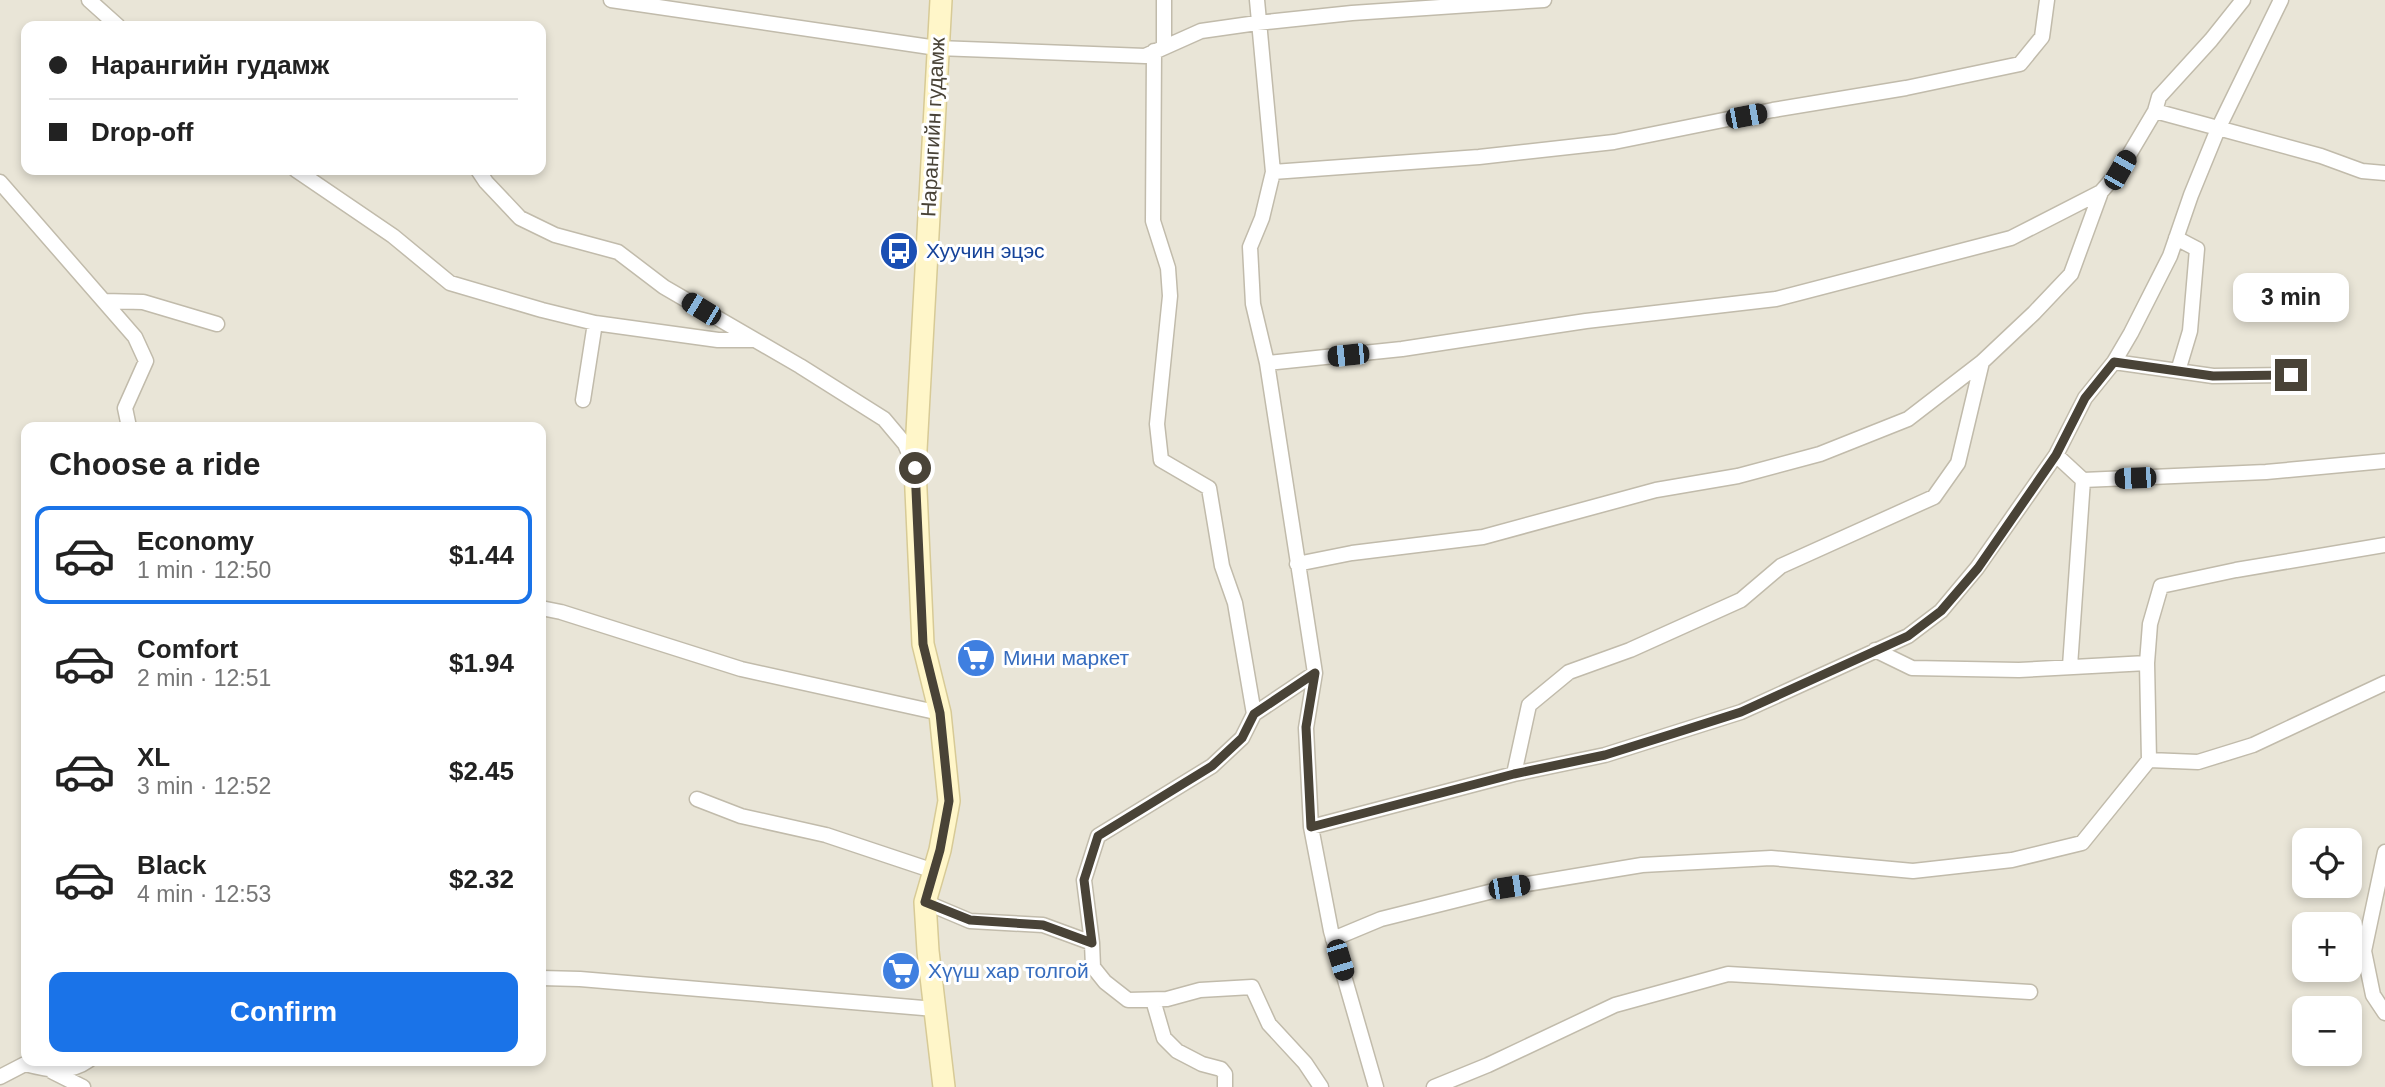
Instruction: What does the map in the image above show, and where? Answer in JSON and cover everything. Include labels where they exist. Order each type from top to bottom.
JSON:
[{"type":"main road","name":"Нарангийн гудамж","points":[[941,0],[915,468],[923,644],[940,713],[949,801],[940,850],[925,902],[944,1087]]},
{"type":"street","points":[[89,0],[112,21]]},
{"type":"street","points":[[611,0],[937,48],[1145,56],[1201,31],[1257,23],[1352,13],[1544,0]]},
{"type":"street","points":[[1164,0],[1159,49],[1153,221],[1168,268],[1170,296],[1157,424],[1161,460],[1209,488],[1222,565],[1235,603],[1254,714]]},
{"type":"street","points":[[1256,0],[1273,172],[1262,218],[1250,247],[1253,304],[1267,363],[1315,673],[1306,727],[1311,827],[1333,939],[1376,1087]]},
{"type":"street","points":[[1273,172],[1479,158],[1614,142],[2020,64],[2042,37],[2047,0]]},
{"type":"street","points":[[1297,564],[1353,552],[1483,537],[1656,490],[1738,476],[1820,454],[1908,419],[1982,362],[2034,313],[2070,274],[2101,192],[2120,170],[2155,111],[2159,97],[2243,0]]},
{"type":"street","points":[[1311,827],[1514,774],[1605,755],[1741,712],[1908,636],[1941,611],[1978,568],[2056,455],[2085,398],[2114,362],[2165,267],[2218,129],[2281,0]]},
{"type":"street","points":[[2155,111],[2321,156],[2362,171],[2385,173]]},
{"type":"street","points":[[303,175],[393,236],[450,283],[595,323],[718,340],[754,340]]},
{"type":"street","points":[[481,175],[520,218],[555,234],[618,252],[664,287],[800,366],[884,419],[905,444],[915,468]]},
{"type":"street","points":[[0,182],[135,337],[146,361],[125,408],[128,422]]},
{"type":"street","points":[[1267,363],[1402,349],[1586,321],[1776,299],[2011,238],[2101,192]]},
{"type":"street","points":[[2176,239],[2197,249],[2190,331],[2178,371]]},
{"type":"street","points":[[104,301],[143,302],[217,324]]},
{"type":"street","points":[[583,400],[595,323]]},
{"type":"street","points":[[1514,774],[1529,705],[1569,672],[1630,650],[1741,600],[1781,566],[1934,498],[1958,463],[1982,362]]},
{"type":"street","points":[[2114,362],[2213,376],[2291,375]]},
{"type":"street","points":[[2056,455],[2083,480],[2266,472],[2385,461]]},
{"type":"street","points":[[2070,666],[2083,480]]},
{"type":"street","points":[[1333,939],[1381,919],[1509,887],[1642,865],[1771,859],[1913,871],[2012,860],[2082,844],[2149,760],[2147,663],[2150,624],[2161,586],[2236,570],[2385,545]]},
{"type":"street","points":[[546,609],[741,669],[940,713]]},
{"type":"street","points":[[1875,650],[1912,668],[2019,670],[2147,663]]},
{"type":"street","points":[[1315,673],[1254,714],[1242,738],[1212,766],[1098,836],[1084,880],[1093,967],[1105,982],[1128,1000],[1167,999],[1200,990],[1252,987],[1269,1024],[1304,1063],[1321,1087]]},
{"type":"street","points":[[2149,760],[2198,762],[2253,745],[2385,683]]},
{"type":"street","points":[[697,799],[741,816],[826,835],[934,871]]},
{"type":"street","points":[[2385,852],[2364,951],[2373,995],[2385,1013]]},
{"type":"street","points":[[925,902],[970,920],[1043,925],[1092,943]]},
{"type":"street","points":[[1434,1087],[1488,1065],[1615,1005],[1728,974],[2030,992]]},
{"type":"street","points":[[546,978],[935,1009]]},
{"type":"street","points":[[1153,1000],[1164,1038],[1177,1051],[1221,1069],[1225,1074],[1225,1087]]},
{"type":"street","points":[[0,1077],[21,1066]]},
{"type":"street","points":[[33,1066],[53,1071],[83,1087]]},
{"type":"street","points":[[53,1071],[82,1066]]},
{"type":"shaded area","points":[[0,0],[2385,0],[2385,1087],[0,1087]]},
{"type":"place","name":"Хуучин эцэс","points":[[899,251]]},
{"type":"place","name":"Мини маркет","points":[[976,658]]},
{"type":"place","name":"Хүүш хар толгой","points":[[901,971]]},
{"type":"route","points":[[915,468],[923,644],[940,713],[949,801],[940,850],[925,902],[970,920],[1043,925],[1092,943],[1084,880],[1098,836],[1212,766],[1242,738],[1254,714],[1315,673],[1306,727],[1311,827],[1514,774],[1605,755],[1741,712],[1908,636],[1941,611],[1978,568],[2056,455],[2085,398],[2114,362],[2213,376],[2291,375]]}]
